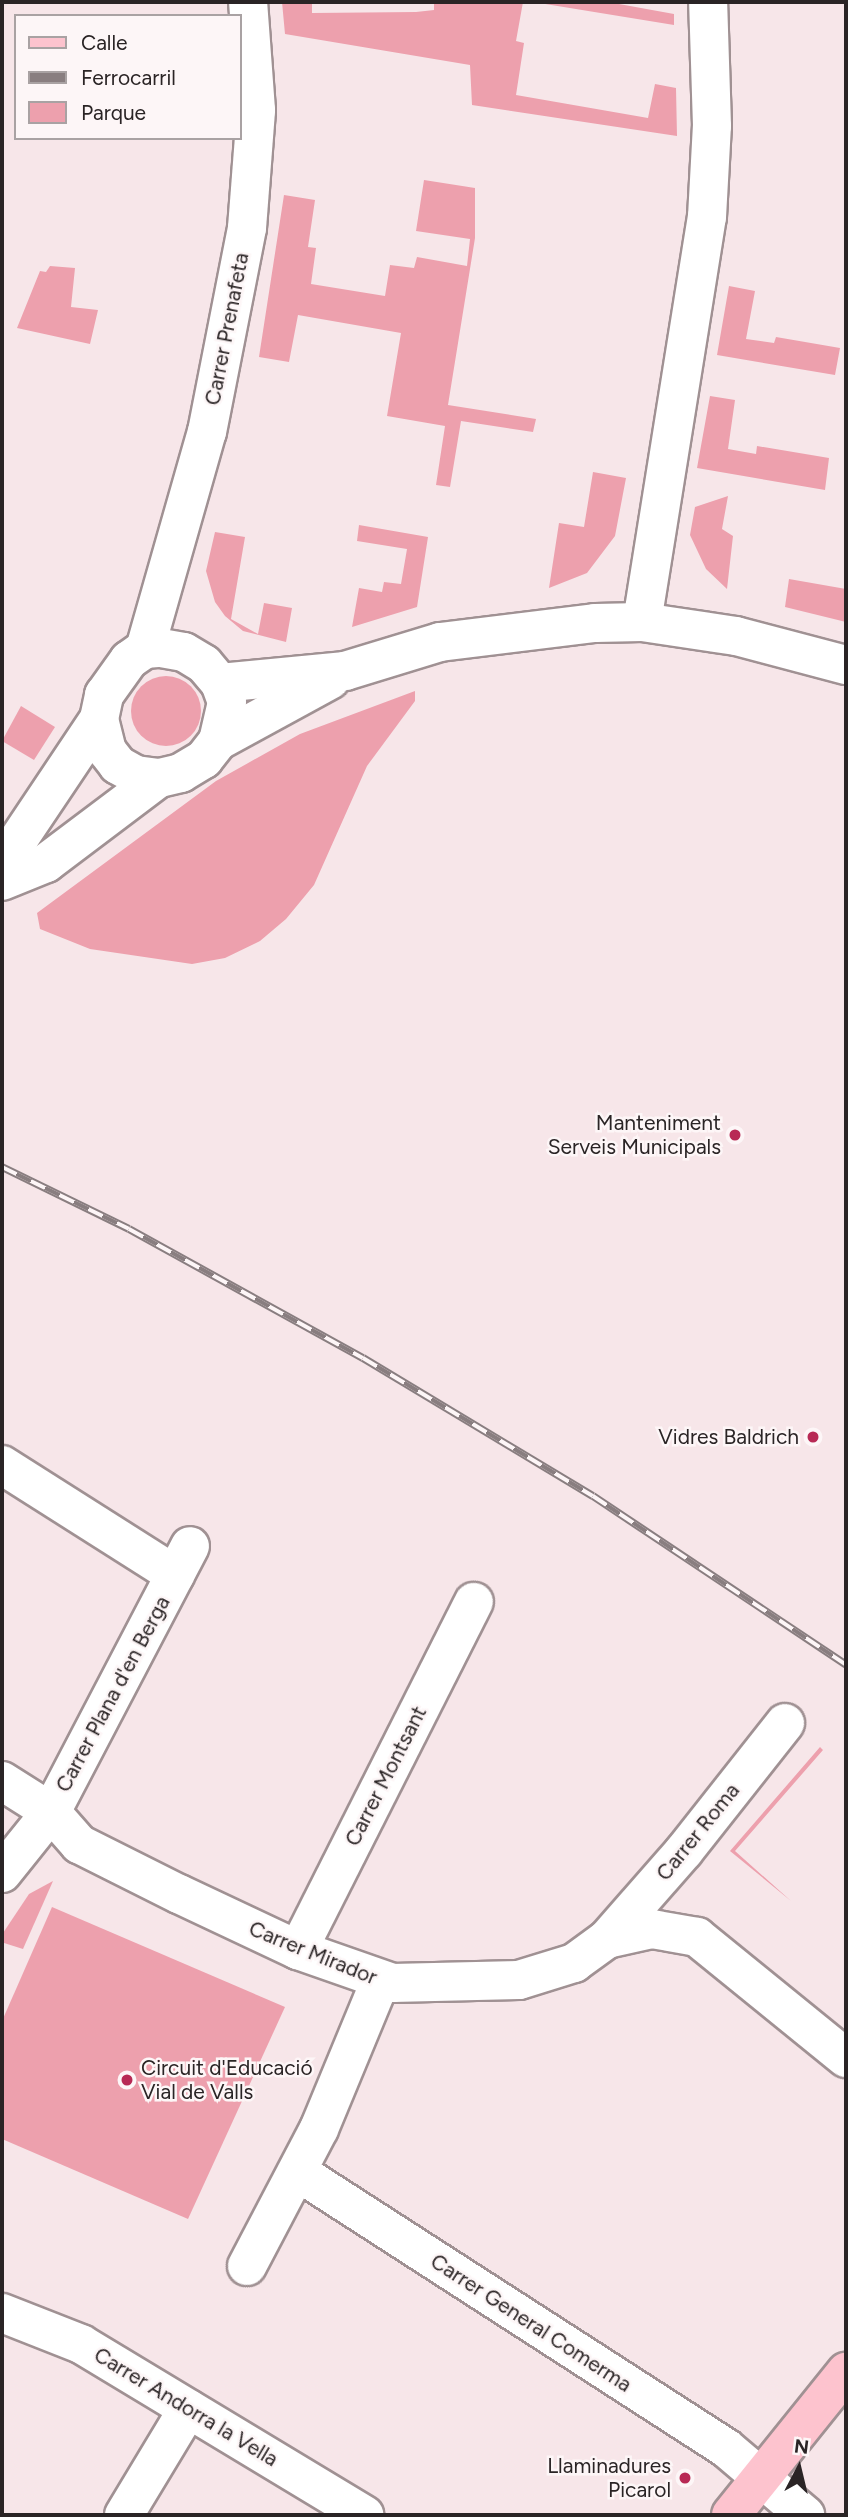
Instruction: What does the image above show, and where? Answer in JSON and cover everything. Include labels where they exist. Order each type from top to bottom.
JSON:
[{"type":"main road","points":[[731,2515],[846,2372]]},
{"type":"street","name":"Carrer Prenafeta","points":[[145,649],[207,432],[247,228],[257,110],[248,2]]},
{"type":"street","points":[[642,622],[707,217],[712,126],[708,2]]},
{"type":"street","points":[[220,683],[345,671],[440,642],[567,625],[642,622],[736,636],[846,665]]},
{"type":"street","points":[[2,864],[99,719],[114,680],[145,649],[184,652],[204,664],[220,683],[226,702],[218,741]]},
{"type":"street","points":[[99,719],[107,751],[118,765],[136,775],[159,778],[181,773],[204,759],[218,741],[345,671]]},
{"type":"street","points":[[2,881],[46,863],[159,778]]},
{"type":"street","name":"Carrer Plana d'en Berga","points":[[2,1465],[183,1561],[51,1812]]},
{"type":"street","name":"Carrer Montsant","points":[[298,1950],[474,1602]]},
{"type":"street","name":"Carrer Roma","points":[[607,1939],[684,1851],[785,1723]]},
{"type":"street","name":"Carrer Mirador","points":[[2,1781],[51,1812],[79,1844],[298,1950],[380,1982],[434,1984],[519,1980],[574,1963],[607,1939],[652,1929],[698,1937],[846,2058]]},
{"type":"street","points":[[2,1872],[51,1812]]},
{"type":"street","points":[[247,2266],[298,2172],[380,1982]]},
{"type":"street","name":"Carrer General Comerma","points":[[298,2172],[726,2448],[805,2515]]},
{"type":"street","name":"Carrer Andorra la Vella","points":[[2,2313],[81,2344],[363,2515]]},
{"type":"street","points":[[124,2515],[188,2409]]},
{"type":"green space","points":[[282,2],[312,2],[312,13],[416,12],[434,10],[434,2],[523,2],[516,41],[524,43],[516,95],[648,118],[655,84],[676,88],[677,136],[472,105],[470,65],[285,34]]},
{"type":"green space","points":[[533,2],[608,2],[674,14],[674,25]]},
{"type":"green space","points":[[424,180],[475,188],[475,238],[448,405],[536,419],[533,432],[461,421],[450,487],[436,485],[445,426],[387,416],[401,333],[298,315],[289,362],[259,357],[284,195],[315,200],[308,247],[316,248],[311,284],[385,296],[390,265],[414,268],[417,257],[467,266],[470,239],[416,231]]},
{"type":"green space","points":[[50,266],[75,268],[71,307],[98,310],[90,344],[17,328],[40,271],[46,272]]},
{"type":"green space","points":[[729,286],[755,291],[746,339],[774,343],[776,337],[840,348],[835,375],[717,355]]},
{"type":"green space","points":[[710,396],[735,400],[728,449],[756,454],[757,446],[829,458],[825,490],[697,468]]},
{"type":"green space","points":[[593,472],[626,478],[615,536],[587,573],[549,588],[559,523],[584,527]]},
{"type":"green space","points":[[728,496],[722,529],[733,536],[727,589],[706,569],[690,535],[695,507]]},
{"type":"green space","points":[[359,525],[428,537],[417,607],[352,627],[359,588],[382,592],[384,582],[401,584],[407,549],[357,541]]},
{"type":"green space","points":[[215,532],[245,537],[231,619],[258,634],[264,603],[292,608],[286,642],[243,631],[225,616],[215,602],[206,571]]},
{"type":"green space","points":[[789,579],[846,589],[846,622],[785,607]]},
{"type":"green space","points":[[166,676],[191,686],[201,711],[191,736],[166,746],[141,736],[131,711],[141,686]]},
{"type":"green space","points":[[415,691],[415,701],[367,766],[314,885],[286,919],[260,941],[225,958],[192,964],[90,949],[40,929],[37,913],[216,781],[300,734]]},
{"type":"green space","points":[[21,706],[55,727],[34,760],[2,741]]},
{"type":"green space","points":[[820,1747],[823,1750],[735,1851],[791,1901],[730,1851]]},
{"type":"green space","points":[[53,1881],[23,1949],[4,1943],[3,1933],[29,1894]]},
{"type":"green space","name":"Circuit d'Educació Vial de Valls","points":[[52,1907],[285,2007],[188,2219],[2,2139],[2,2021]]},
{"type":"railway","points":[[2,1167],[129,1229],[363,1358],[593,1496],[846,1665]]},
{"type":"place","name":"Manteniment Serveis Municipals","points":[[735,1135]]},
{"type":"place","name":"Vidres Baldrich","points":[[813,1437]]},
{"type":"place","name":"Circuit d'Educació Vial de Valls","points":[[127,2080]]},
{"type":"place","name":"Llaminadures Picarol","points":[[685,2478]]}]
